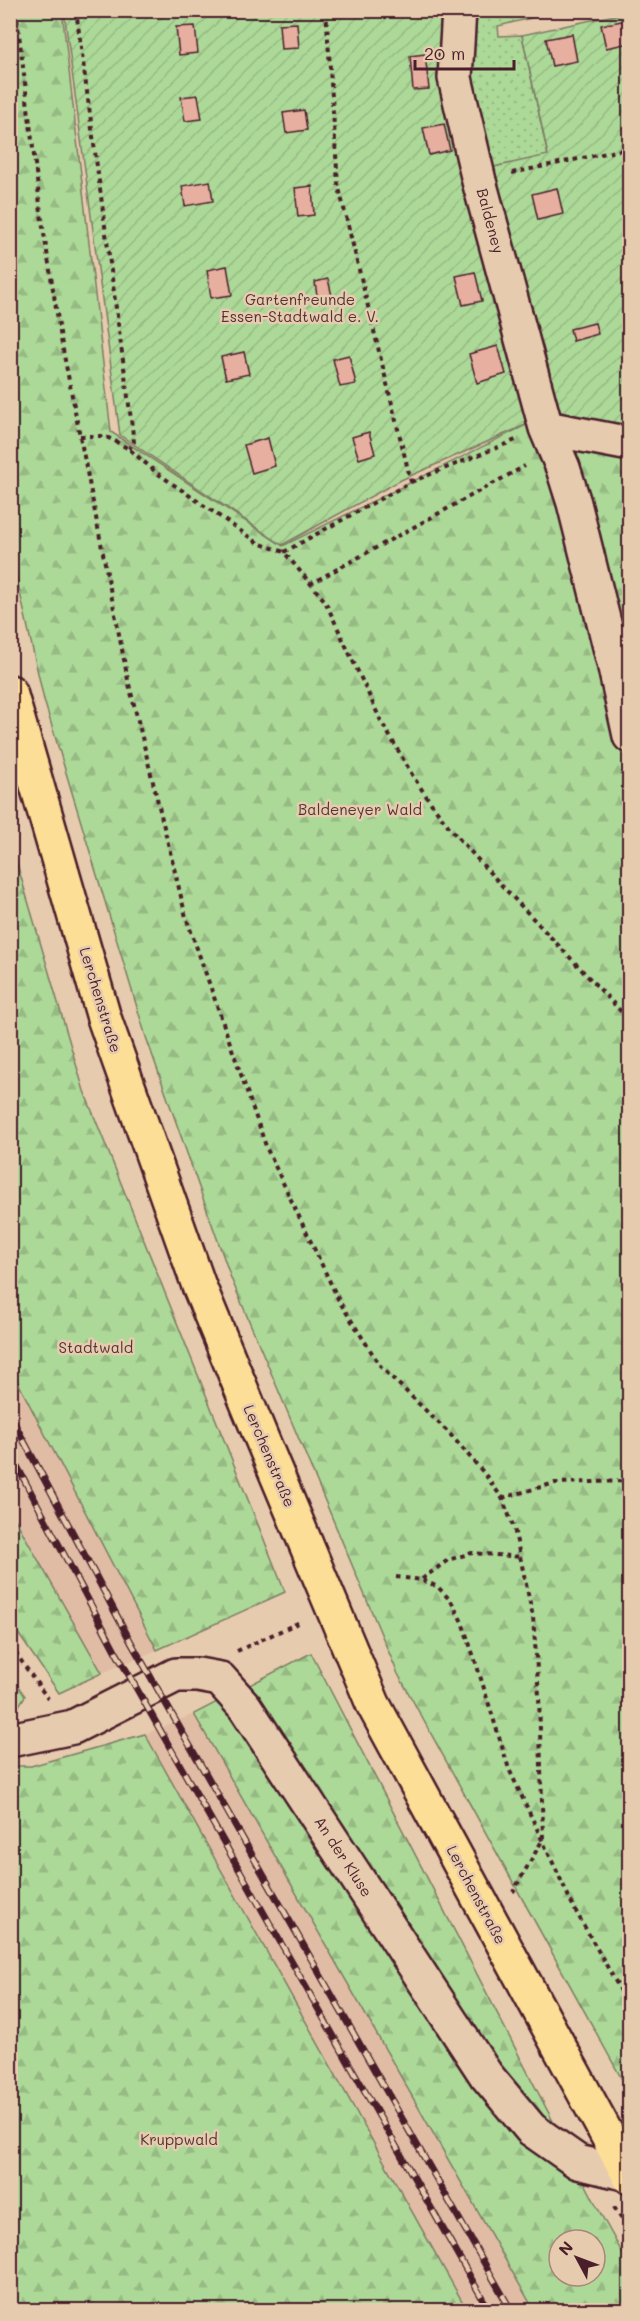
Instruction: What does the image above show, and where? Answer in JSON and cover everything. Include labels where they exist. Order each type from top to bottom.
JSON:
[{"type":"main road","name":"Lerchenstraße","points":[[10,692],[104,1018],[199,1286],[373,1704],[629,2175]]},
{"type":"street","name":"Baldeney","points":[[459,10],[455,78],[479,181],[549,432],[574,503],[630,736]]},
{"type":"street","points":[[549,432],[630,444]]},
{"type":"street","name":"An der Kluse","points":[[10,1740],[73,1727],[176,1675],[198,1675],[220,1679],[245,1707],[486,2075],[531,2129],[578,2162],[629,2175]]},
{"type":"path","points":[[16,10],[42,221],[62,345],[128,680],[186,916],[267,1149],[339,1301],[381,1367],[448,1432],[502,1498],[522,1557],[533,1617],[539,1695],[543,1839],[494,1927]]},
{"type":"path","points":[[76,10],[134,442],[129,449]]},
{"type":"path","points":[[326,10],[338,184],[411,482]]},
{"type":"path","points":[[479,181],[630,148]]},
{"type":"path","points":[[284,552],[411,482],[549,432]]},
{"type":"path","points":[[310,584],[518,472],[536,460],[549,432]]},
{"type":"path","points":[[80,436],[104,436],[129,449],[157,473],[258,543],[284,552],[325,601],[381,721],[431,803],[453,832],[490,873],[630,1022]]},
{"type":"path","points":[[502,1498],[555,1483],[630,1481]]},
{"type":"path","points":[[422,1580],[448,1560],[472,1552],[522,1557]]},
{"type":"path","points":[[396,1577],[422,1580],[438,1587],[451,1601],[462,1622],[509,1769],[574,1908],[630,2007]]},
{"type":"path","points":[[234,1653],[302,1621]]},
{"type":"path","points":[[10,1645],[51,1703]]},
{"type":"shaded area","points":[[10,1369],[157,1650],[102,1673],[11,1510]]},
{"type":"shaded area","points":[[194,1714],[534,2310],[467,2310],[145,1734]]},
{"type":"green space","name":"Baldeneyer Wald","points":[[10,11],[62,11],[111,432],[283,546],[532,422],[550,408],[626,438],[629,437],[629,2092],[398,1674],[231,1278],[146,1037],[44,700],[10,548]]},
{"type":"green space","name":"Gartenfreunde Essen-Stadtwald e. V.","points":[[64,11],[441,11],[438,67],[532,422],[401,480],[282,545],[120,435]]},
{"type":"green space","points":[[441,11],[560,11],[498,26],[499,36],[522,35],[548,156],[494,167],[550,408],[532,422],[438,67]]},
{"type":"green space","points":[[629,12],[629,437],[626,438],[550,408],[494,167],[548,155],[522,35]]},
{"type":"green space","name":"Stadtwald","points":[[10,840],[84,1091],[285,1592],[157,1650],[11,1369]]},
{"type":"green space","points":[[10,1510],[102,1673],[59,1693],[11,1623]]},
{"type":"green space","points":[[311,1653],[629,2265],[629,2310],[534,2310],[194,1714]]},
{"type":"green space","points":[[11,1676],[25,1696],[15,1712],[11,1714]]},
{"type":"green space","name":"Kruppwald","points":[[145,1734],[467,2310],[11,2310],[11,1766],[31,1766]]},
{"type":"building","points":[[399,10],[418,10],[418,15],[400,15]]},
{"type":"building","points":[[627,20],[630,43],[606,48],[601,25]]},
{"type":"building","points":[[297,23],[299,48],[281,49],[279,24]]},
{"type":"building","points":[[195,26],[198,53],[179,55],[176,27]]},
{"type":"building","points":[[572,34],[577,61],[552,66],[546,39]]},
{"type":"building","points":[[425,54],[429,89],[413,90],[410,56]]},
{"type":"building","points":[[198,95],[202,119],[185,121],[181,97]]},
{"type":"building","points":[[304,110],[307,130],[286,133],[283,113]]},
{"type":"building","points":[[444,124],[450,150],[429,155],[423,128]]},
{"type":"building","points":[[210,181],[213,201],[185,206],[182,186]]},
{"type":"building","points":[[312,186],[314,215],[298,217],[295,188]]},
{"type":"building","points":[[557,188],[563,214],[538,220],[532,194]]},
{"type":"building","points":[[227,266],[232,295],[211,298],[207,270]]},
{"type":"building","points":[[475,272],[482,301],[463,305],[456,276]]},
{"type":"building","points":[[328,279],[333,300],[318,303],[315,282]]},
{"type":"building","points":[[595,323],[598,334],[573,341],[570,329]]},
{"type":"building","points":[[498,346],[506,374],[477,383],[469,354]]},
{"type":"building","points":[[244,352],[249,374],[226,379],[221,357]]},
{"type":"building","points":[[349,355],[356,384],[340,387],[333,359]]},
{"type":"building","points":[[369,432],[375,454],[359,459],[352,437]]},
{"type":"building","points":[[268,438],[275,466],[252,473],[244,445]]},
{"type":"railway","points":[[10,1415],[132,1644],[511,2310]]},
{"type":"railway","points":[[10,1453],[117,1654],[489,2310]]}]
